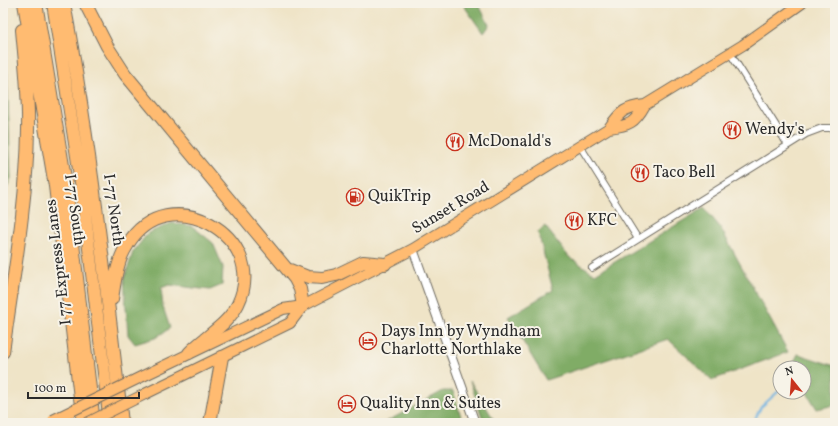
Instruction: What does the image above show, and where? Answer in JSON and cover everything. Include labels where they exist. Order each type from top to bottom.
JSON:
[{"type":"highway","points":[[3,352],[23,204],[28,153],[28,104],[20,3]]},
{"type":"highway","name":"I-77 South","points":[[24,3],[55,186],[83,423]]},
{"type":"highway","name":"I 77 Express Lanes","points":[[36,3],[66,184],[102,421]]},
{"type":"highway","name":"I 77 Express Lanes","points":[[53,3],[69,96],[83,197],[102,421]]},
{"type":"highway","name":"I-77 North","points":[[64,3],[86,135],[122,423]]},
{"type":"highway","points":[[85,3],[107,46],[125,74],[287,268],[299,286],[304,306]]},
{"type":"highway","points":[[109,316],[121,256],[132,238],[141,228],[159,218],[177,215],[190,216],[210,223],[226,234],[238,252],[243,273],[242,289],[238,303],[230,316],[214,332],[196,345],[189,353]]},
{"type":"highway","points":[[287,268],[303,276],[316,278],[336,275],[363,262],[385,264]]},
{"type":"highway","points":[[210,423],[222,357]]},
{"type":"main road","name":"Sunset Road","points":[[780,17],[787,3]]},
{"type":"main road","name":"Sunset Road","points":[[50,422],[189,353],[196,352],[283,309],[304,306],[413,249],[609,128],[624,127],[631,123],[637,119],[645,105],[754,38],[780,17],[802,3]]},
{"type":"main road","name":"Sunset Road","points":[[87,423],[102,421],[145,394],[290,323],[304,306]]},
{"type":"street","points":[[730,53],[788,145]]},
{"type":"street","points":[[592,268],[788,145],[822,128],[835,128]]},
{"type":"street","points":[[580,146],[638,239]]},
{"type":"street","points":[[413,249],[475,423]]},
{"type":"green space","points":[[462,3],[478,3],[489,25],[483,33]]},
{"type":"green space","points":[[3,52],[7,73],[11,178],[3,196]]},
{"type":"green space","points":[[704,208],[720,227],[788,352],[712,380],[668,339],[546,380],[508,317],[553,290],[538,232],[545,226],[569,257],[595,274]]},
{"type":"green space","points":[[172,223],[192,226],[213,243],[223,267],[222,285],[210,290],[169,285],[161,288],[163,307],[170,328],[155,338],[135,344],[128,335],[124,280],[133,252],[148,233]]},
{"type":"green space","points":[[798,354],[835,366],[835,405],[817,409],[811,400],[812,360],[795,360]]},
{"type":"green space","points":[[470,381],[496,423],[484,423]]},
{"type":"green space","points":[[443,391],[453,391],[463,423],[384,423]]},
{"type":"waterway","points":[[753,423],[761,407],[772,397]]},
{"type":"place","name":"Wendy's","points":[[732,130]]},
{"type":"place","name":"McDonald's","points":[[455,142]]},
{"type":"place","name":"Taco Bell","points":[[640,173]]},
{"type":"place","name":"QuikTrip","points":[[355,197]]},
{"type":"place","name":"KFC","points":[[574,221]]},
{"type":"place","name":"Days Inn by Wyndham Charlotte Northlake","points":[[368,341]]},
{"type":"place","name":"Quality Inn & Suites","points":[[347,404]]}]
